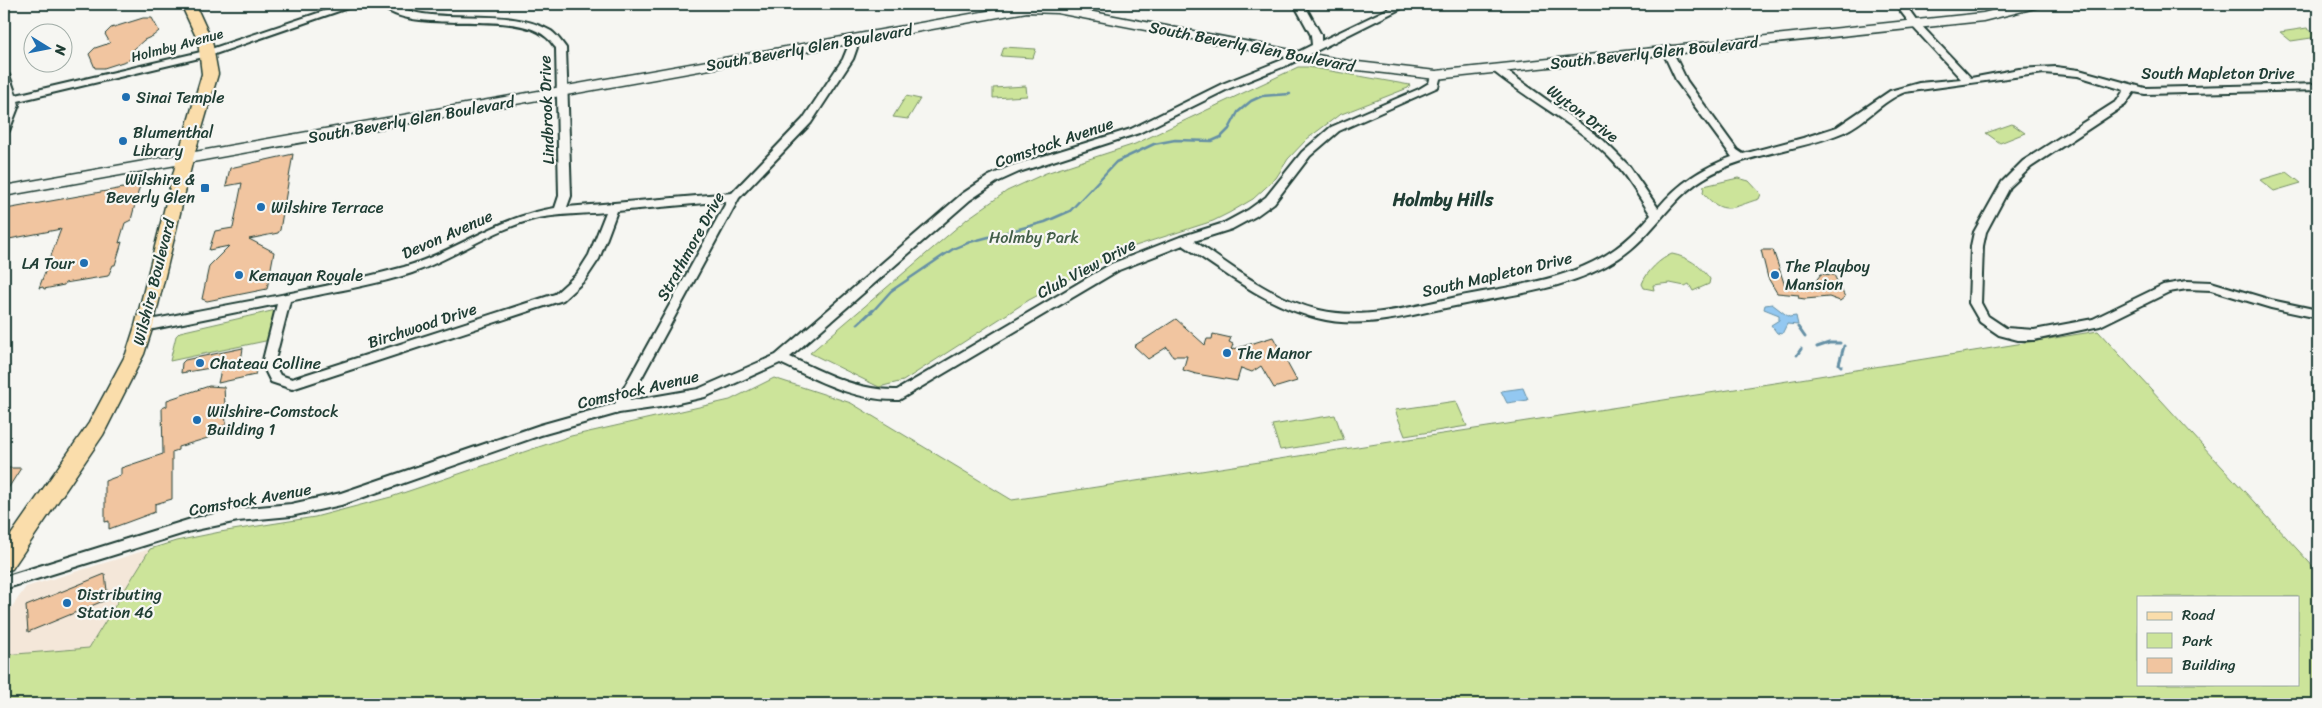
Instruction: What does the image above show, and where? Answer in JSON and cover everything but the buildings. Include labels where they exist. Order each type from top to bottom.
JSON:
[{"type":"main road","name":"Wilshire Boulevard","points":[[4,562],[96,429],[135,354],[144,326],[185,159],[210,74],[205,41],[188,4]]},
{"type":"main road","name":"South Beverly Glen Boulevard","points":[[4,191],[1008,10],[1042,6],[1380,70],[1436,75],[1983,16],[2034,4]]},
{"type":"street","name":"Holmby Avenue","points":[[8,100],[208,53],[354,4]]},
{"type":"street","name":"Lindbrook Drive","points":[[384,4],[389,9],[417,15],[517,21],[533,25],[558,40],[561,48],[565,196],[560,211]]},
{"type":"street","points":[[1300,4],[1315,32],[1317,46]]},
{"type":"street","name":"Comstock Avenue","points":[[4,583],[191,525],[238,515],[291,510],[341,499],[540,430],[618,408],[660,402],[700,393],[780,358],[966,197],[993,179],[1015,169],[1135,131],[1226,86],[1286,62],[1405,4]]},
{"type":"street","points":[[1900,4],[1915,24],[1969,81]]},
{"type":"street","name":"Strathmore Drive","points":[[618,408],[735,196],[807,121],[826,95],[848,59],[855,39]]},
{"type":"street","points":[[1667,50],[1686,89],[1733,152],[1742,159]]},
{"type":"street","name":"Wyton Drive","points":[[1497,69],[1512,82],[1596,140],[1612,154],[1658,217]]},
{"type":"street","name":"South Mapleton Drive","points":[[1184,240],[1282,302],[1323,315],[1362,318],[1399,313],[1570,276],[1598,265],[1619,253],[1639,238],[1687,184],[1703,174],[1742,159],[1845,128],[1879,100],[1890,93],[1905,89],[1969,81],[2026,71],[2054,70],[2088,75],[2130,89],[2163,90],[2318,86]]},
{"type":"street","points":[[4,75],[8,100],[14,105],[4,132]]},
{"type":"street","name":"Club View Drive","points":[[780,358],[859,392],[882,397],[899,395],[1107,272],[1184,240],[1228,226],[1252,213],[1270,200],[1306,154],[1335,129],[1423,91],[1434,85],[1436,75]]},
{"type":"street","points":[[2130,89],[2127,97],[2121,103],[2026,164],[2006,185],[1980,232],[1977,246],[1975,302],[1984,319],[2003,332],[2018,335],[2034,335],[2096,323],[2167,288],[2187,285],[2211,286],[2271,304],[2318,314]]},
{"type":"street","name":"Devon Avenue","points":[[144,326],[285,298],[407,270],[434,260],[506,225],[535,215],[560,211],[613,208],[735,196]]},
{"type":"street","name":"Birchwood Drive","points":[[285,298],[268,364],[275,379],[292,384],[559,297],[582,277],[596,256],[613,208]]},
{"type":"shaded area","points":[[150,549],[89,648],[4,655],[4,618],[26,587]]},
{"type":"green space","points":[[2307,28],[2318,37],[2291,41],[2280,32]]},
{"type":"green space","points":[[1004,47],[1036,49],[1033,58],[1001,56]]},
{"type":"green space","name":"Holmby Park","points":[[1298,67],[1308,67],[1410,85],[1408,88],[1339,115],[1307,139],[1288,159],[1276,178],[1253,199],[1213,221],[1126,249],[1029,300],[903,381],[879,387],[810,353],[967,219],[1007,191],[1046,173],[1135,144]]},
{"type":"green space","points":[[1026,86],[1027,96],[993,98],[993,88]]},
{"type":"green space","points":[[906,96],[920,99],[908,119],[893,117]]},
{"type":"green space","points":[[2012,124],[2025,133],[2000,143],[1986,133]]},
{"type":"green space","points":[[2287,172],[2301,183],[2274,191],[2260,180]]},
{"type":"green space","points":[[1738,178],[1749,181],[1761,194],[1759,199],[1735,207],[1723,208],[1703,193],[1704,186]]},
{"type":"green space","points":[[1672,254],[1689,260],[1703,270],[1710,279],[1709,284],[1693,291],[1689,284],[1685,286],[1670,283],[1653,285],[1654,290],[1644,288],[1642,284],[1650,270]]},
{"type":"green space","points":[[276,310],[270,340],[170,361],[176,336],[180,332]]},
{"type":"green space","points":[[2098,331],[2318,572],[2318,704],[4,704],[4,655],[89,648],[150,549],[176,541],[220,532],[315,517],[391,497],[571,436],[730,400],[774,378],[851,403],[1012,500],[1794,380]]},
{"type":"green space","points":[[1456,401],[1467,426],[1405,436],[1395,410]]},
{"type":"green space","points":[[1335,415],[1344,440],[1280,450],[1272,425]]},
{"type":"water","points":[[1772,304],[1789,317],[1796,316],[1798,325],[1787,324],[1782,334],[1777,333],[1771,325],[1779,320],[1779,315],[1764,309],[1765,305]]},
{"type":"water","points":[[1523,388],[1528,400],[1507,403],[1501,391]]},
{"type":"waterway","points":[[872,312],[891,291],[953,249],[970,242],[1045,222],[1070,211],[1116,162],[1154,144],[1175,140],[1212,141],[1221,137],[1229,129],[1238,112],[1251,101],[1262,96],[1290,94]]},
{"type":"waterway","points":[[858,324],[873,310]]},
{"type":"waterway","points":[[1798,327],[1805,337]]},
{"type":"waterway","points":[[1817,347],[1829,343],[1840,343]]},
{"type":"waterway","points":[[1841,366],[1839,364],[1844,346]]},
{"type":"waterway","points":[[1797,355],[1801,349]]},
{"type":"place","name":"Sinai Temple","points":[[126,97]]},
{"type":"place","name":"Blumenthal Library","points":[[123,141]]},
{"type":"place","name":"Wilshire & Beverly Glen","points":[[205,188]]},
{"type":"place","name":"Wilshire Terrace","points":[[261,207]]},
{"type":"place","name":"LA Tour","points":[[84,263]]},
{"type":"place","name":"Kemayan Royale","points":[[239,275]]},
{"type":"place","name":"The Playboy Mansion","points":[[1775,275]]},
{"type":"place","name":"The Manor","points":[[1227,353]]},
{"type":"place","name":"Chateau Colline","points":[[200,363]]},
{"type":"place","name":"Wilshire-Comstock Building 1","points":[[197,420]]},
{"type":"place","name":"Distributing Station 46","points":[[67,603]]},
{"type":"district","name":"Holmby Hills","points":[[1443,200]]}]
